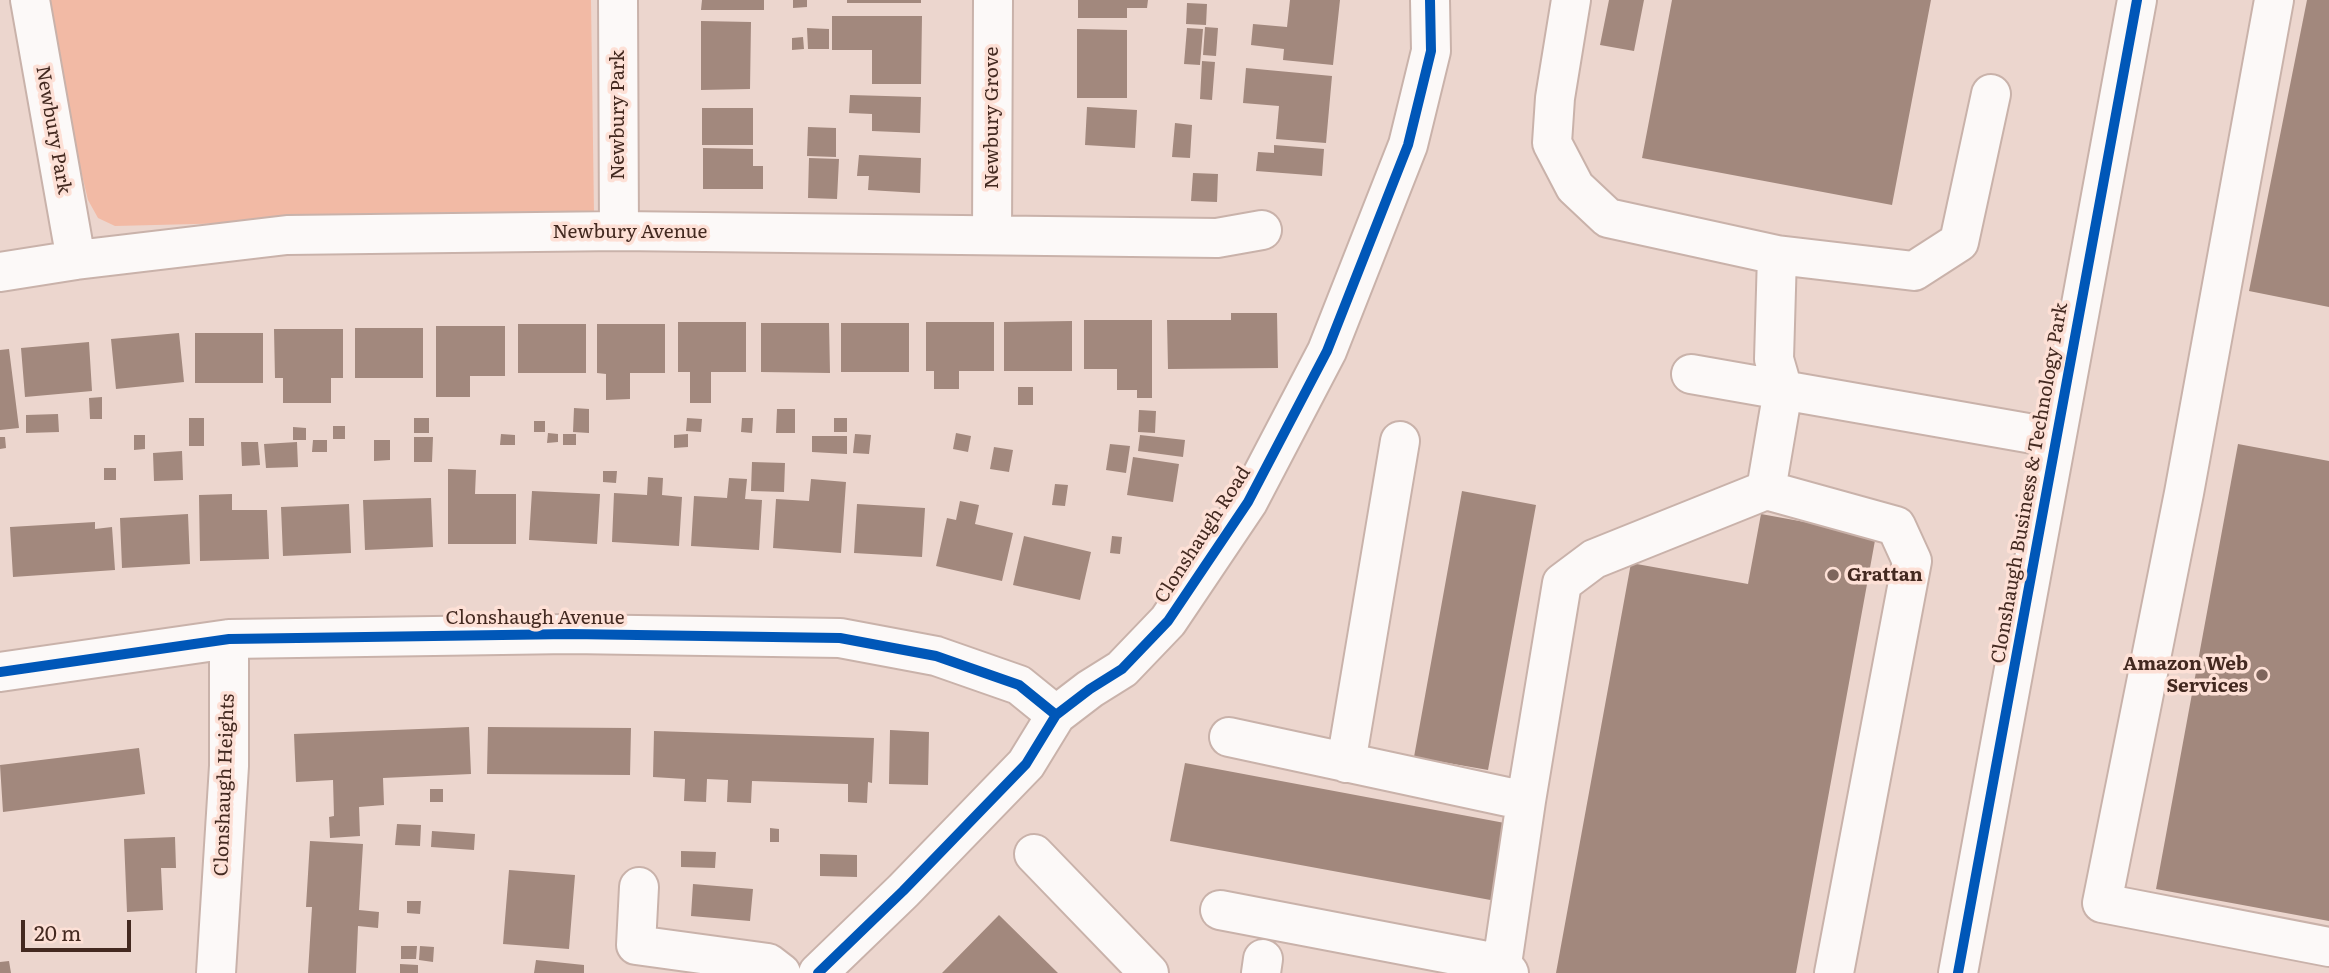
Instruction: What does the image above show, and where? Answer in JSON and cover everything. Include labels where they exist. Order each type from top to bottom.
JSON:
[{"type":"street","name":"Newbury Park","points":[[30,0],[76,260]]},
{"type":"street","name":"Newbury Park","points":[[618,0],[619,231]]},
{"type":"street","name":"Newbury Grove","points":[[992,235],[993,0]]},
{"type":"street","name":"Clonshaugh Road","points":[[818,973],[903,891],[1026,764],[1056,715],[1122,669],[1168,621],[1248,502],[1327,351],[1408,145],[1431,51],[1430,0]]},
{"type":"street","points":[[1571,0],[1555,98],[1552,143],[1575,187],[1608,218],[1777,256],[1914,271],[1959,242],[1991,94]]},
{"type":"street","name":"Clonshaugh Business & Technology Park","points":[[1958,973],[2137,0]]},
{"type":"street","points":[[2274,0],[2186,479],[2102,903],[2329,947]]},
{"type":"street","name":"Newbury Avenue","points":[[0,272],[76,260],[287,235],[619,231],[1217,238],[1262,230]]},
{"type":"street","points":[[1766,490],[1783,390],[1774,359],[1777,256]]},
{"type":"street","points":[[1691,374],[2056,439]]},
{"type":"street","points":[[1346,763],[1400,441]]},
{"type":"street","points":[[1220,909],[1505,968],[1526,801],[1562,583],[1594,559],[1766,490],[1896,526],[1912,561],[1833,973]]},
{"type":"street","name":"Clonshaugh Avenue","points":[[0,672],[229,639],[570,634],[840,638],[936,656],[1019,685],[1056,715]]},
{"type":"street","name":"Clonshaugh Heights","points":[[216,973],[229,766],[229,639]]},
{"type":"street","points":[[1229,737],[1526,801]]},
{"type":"street","points":[[1034,854],[1149,973]]},
{"type":"street","points":[[639,887],[636,945],[768,963],[781,973]]},
{"type":"shaded area","points":[[48,0],[591,0],[594,214],[115,226],[98,218],[88,200],[71,130]]},
{"type":"building","points":[[702,0],[764,0],[764,10],[701,10]]},
{"type":"building","points":[[793,0],[807,0],[807,7],[793,8]]},
{"type":"building","points":[[847,0],[921,0],[921,3],[847,3]]},
{"type":"building","points":[[1078,0],[1148,0],[1147,8],[1127,8],[1127,18],[1078,18]]},
{"type":"building","points":[[1290,0],[1340,0],[1333,65],[1283,60],[1284,49],[1251,45],[1253,24],[1287,27]]},
{"type":"building","points":[[1609,0],[1644,0],[1634,51],[1600,45]]},
{"type":"building","points":[[1672,0],[1931,0],[1892,205],[1642,158]]},
{"type":"building","points":[[2307,0],[2329,0],[2329,307],[2249,291]]},
{"type":"building","points":[[1187,3],[1207,4],[1206,25],[1186,24]]},
{"type":"building","points":[[832,16],[922,16],[921,84],[872,84],[872,50],[832,50]]},
{"type":"building","points":[[701,21],[751,22],[750,89],[701,90]]},
{"type":"building","points":[[1205,27],[1218,28],[1216,56],[1203,55]]},
{"type":"building","points":[[807,28],[829,29],[829,49],[808,49]]},
{"type":"building","points":[[1187,28],[1203,29],[1200,65],[1184,64]]},
{"type":"building","points":[[1077,29],[1127,30],[1127,98],[1077,98]]},
{"type":"building","points":[[803,37],[804,49],[792,50],[792,38]]},
{"type":"building","points":[[1202,61],[1215,62],[1212,100],[1200,99]]},
{"type":"building","points":[[1246,68],[1332,76],[1326,143],[1276,139],[1279,106],[1243,103]]},
{"type":"building","points":[[850,95],[921,97],[920,133],[872,131],[872,114],[849,113]]},
{"type":"building","points":[[1087,107],[1137,110],[1135,148],[1085,145]]},
{"type":"building","points":[[702,108],[753,108],[753,145],[702,145]]},
{"type":"building","points":[[1175,123],[1192,125],[1190,158],[1172,157]]},
{"type":"building","points":[[808,127],[836,128],[836,157],[807,156]]},
{"type":"building","points":[[1274,145],[1324,149],[1322,176],[1256,171],[1258,152],[1274,153]]},
{"type":"building","points":[[703,148],[753,149],[753,166],[763,166],[763,189],[703,189]]},
{"type":"building","points":[[859,155],[921,158],[920,193],[868,190],[869,176],[857,176]]},
{"type":"building","points":[[809,158],[839,159],[837,199],[808,198]]},
{"type":"building","points":[[1193,173],[1218,174],[1217,202],[1191,201]]},
{"type":"building","points":[[1231,313],[1277,313],[1278,368],[1168,369],[1167,320],[1231,320]]},
{"type":"building","points":[[1084,320],[1152,320],[1152,398],[1137,398],[1137,390],[1117,390],[1117,369],[1084,369]]},
{"type":"building","points":[[1072,321],[1072,371],[1004,371],[1004,322]]},
{"type":"building","points":[[678,322],[746,322],[746,372],[711,372],[711,403],[690,403],[690,372],[678,372]]},
{"type":"building","points":[[926,322],[994,322],[994,371],[959,371],[959,389],[934,389],[934,371],[926,371]]},
{"type":"building","points":[[761,323],[829,323],[830,373],[761,372]]},
{"type":"building","points":[[841,323],[909,323],[909,372],[841,372]]},
{"type":"building","points":[[518,324],[586,324],[586,373],[518,373]]},
{"type":"building","points":[[597,324],[665,324],[665,373],[630,373],[630,399],[606,400],[606,374],[597,373]]},
{"type":"building","points":[[436,326],[505,326],[505,376],[470,376],[470,397],[436,397]]},
{"type":"building","points":[[355,328],[423,328],[423,378],[355,378]]},
{"type":"building","points":[[274,329],[343,329],[343,378],[331,378],[331,403],[283,403],[283,378],[275,378]]},
{"type":"building","points":[[179,333],[184,382],[116,389],[111,339]]},
{"type":"building","points":[[195,333],[263,333],[263,383],[195,383]]},
{"type":"building","points":[[89,342],[92,391],[25,397],[21,348]]},
{"type":"building","points":[[9,349],[19,428],[0,430],[0,350]]},
{"type":"building","points":[[1018,387],[1033,387],[1033,405],[1018,405]]},
{"type":"building","points":[[102,397],[102,419],[90,419],[89,398]]},
{"type":"building","points":[[574,408],[589,409],[589,433],[573,432]]},
{"type":"building","points":[[777,409],[795,409],[795,433],[776,433]]},
{"type":"building","points":[[1139,410],[1156,411],[1155,433],[1138,432]]},
{"type":"building","points":[[58,414],[59,432],[26,433],[26,415]]},
{"type":"building","points":[[189,418],[204,418],[204,446],[189,446]]},
{"type":"building","points":[[414,418],[429,418],[429,433],[414,433]]},
{"type":"building","points":[[687,418],[702,419],[701,432],[686,431]]},
{"type":"building","points":[[742,418],[753,418],[752,433],[741,432]]},
{"type":"building","points":[[834,418],[847,418],[847,432],[834,432]]},
{"type":"building","points":[[534,421],[545,421],[545,432],[534,432]]},
{"type":"building","points":[[333,426],[345,426],[345,439],[333,439]]},
{"type":"building","points":[[293,427],[306,428],[306,440],[293,440]]},
{"type":"building","points":[[548,433],[558,434],[558,442],[547,443]]},
{"type":"building","points":[[956,433],[971,436],[968,452],[953,449]]},
{"type":"building","points":[[501,434],[515,435],[515,445],[500,445]]},
{"type":"building","points":[[563,434],[576,434],[576,445],[563,445]]},
{"type":"building","points":[[688,434],[688,447],[674,448],[674,435]]},
{"type":"building","points":[[855,434],[871,435],[869,454],[853,453]]},
{"type":"building","points":[[134,435],[145,435],[145,449],[134,450]]},
{"type":"building","points":[[1140,435],[1185,440],[1183,457],[1138,451]]},
{"type":"building","points":[[812,436],[847,436],[847,454],[812,452]]},
{"type":"building","points":[[0,437],[5,437],[6,448],[0,449]]},
{"type":"building","points":[[414,437],[433,437],[432,462],[414,462]]},
{"type":"building","points":[[313,440],[327,440],[327,452],[312,452]]},
{"type":"building","points":[[374,440],[390,440],[390,460],[374,461]]},
{"type":"building","points":[[241,442],[258,442],[260,465],[242,466]]},
{"type":"building","points":[[297,442],[298,467],[266,468],[264,444]]},
{"type":"building","points":[[1110,444],[1130,446],[1126,473],[1106,470]]},
{"type":"building","name":"Amazon Web Services","points":[[2238,444],[2329,461],[2329,921],[2156,889]]},
{"type":"building","points":[[994,447],[1013,450],[1009,472],[990,469]]},
{"type":"building","points":[[182,451],[183,480],[154,481],[153,453]]},
{"type":"building","points":[[1133,457],[1179,464],[1173,502],[1127,495]]},
{"type":"building","points":[[752,462],[785,463],[784,492],[751,491]]},
{"type":"building","points":[[104,468],[116,468],[116,480],[104,480]]},
{"type":"building","points":[[448,469],[476,470],[475,494],[516,494],[516,544],[448,544]]},
{"type":"building","points":[[603,471],[617,471],[616,483],[603,482]]},
{"type":"building","points":[[648,477],[663,478],[662,495],[682,497],[679,546],[612,542],[614,493],[647,495]]},
{"type":"building","points":[[729,478],[747,479],[745,499],[762,500],[759,550],[691,546],[694,496],[727,498]]},
{"type":"building","points":[[811,479],[846,482],[841,553],[773,548],[776,499],[809,501]]},
{"type":"building","points":[[1055,484],[1068,485],[1065,506],[1052,505]]},
{"type":"building","points":[[532,491],[600,494],[597,544],[529,540]]},
{"type":"building","points":[[1462,491],[1536,505],[1488,770],[1414,757]]},
{"type":"building","points":[[232,494],[232,510],[267,510],[269,559],[200,561],[199,495]]},
{"type":"building","points":[[431,498],[433,547],[365,550],[363,500]]},
{"type":"building","points":[[960,501],[979,505],[975,524],[1013,533],[1002,581],[936,566],[947,518],[956,520]]},
{"type":"building","points":[[349,504],[351,553],[283,556],[281,507]]},
{"type":"building","points":[[857,504],[925,508],[922,557],[854,553]]},
{"type":"building","points":[[188,514],[190,564],[122,568],[120,518]]},
{"type":"building","points":[[1761,514],[1876,535],[1796,973],[1556,973],[1631,563],[1748,584]]},
{"type":"building","points":[[95,522],[95,529],[112,527],[115,570],[13,577],[10,527]]},
{"type":"building","points":[[1024,536],[1091,552],[1080,600],[1013,585]]},
{"type":"building","points":[[1112,536],[1122,537],[1120,554],[1110,553]]},
{"type":"building","points":[[469,727],[471,774],[383,778],[384,805],[359,807],[360,836],[330,838],[329,817],[334,816],[333,780],[296,782],[294,734]]},
{"type":"building","points":[[488,727],[631,728],[630,775],[487,774]]},
{"type":"building","points":[[890,730],[929,732],[928,785],[889,784]]},
{"type":"building","points":[[654,731],[874,738],[872,783],[868,782],[867,803],[848,802],[848,784],[752,781],[751,803],[727,802],[728,780],[707,779],[706,802],[684,801],[685,779],[653,777]]},
{"type":"building","points":[[139,748],[145,794],[3,812],[0,765]]},
{"type":"building","points":[[1185,763],[1510,824],[1496,901],[1170,841]]},
{"type":"building","points":[[430,789],[443,789],[443,802],[430,802]]},
{"type":"building","points":[[397,824],[421,825],[420,846],[395,845]]},
{"type":"building","points":[[770,828],[779,829],[779,842],[770,842]]},
{"type":"building","points":[[432,831],[475,834],[474,850],[431,847]]},
{"type":"building","points":[[175,837],[176,868],[161,868],[163,910],[127,912],[124,839]]},
{"type":"building","points":[[310,841],[363,844],[359,910],[379,912],[378,928],[358,926],[356,973],[308,973],[312,907],[306,907]]},
{"type":"building","points":[[681,851],[716,852],[715,868],[681,867]]},
{"type":"building","points":[[820,854],[857,855],[857,877],[820,876]]},
{"type":"building","points":[[509,870],[575,875],[569,949],[503,944]]},
{"type":"building","points":[[693,884],[753,889],[750,921],[691,916]]},
{"type":"building","points":[[407,901],[421,901],[420,914],[407,913]]},
{"type":"building","points":[[999,915],[1058,973],[942,973]]},
{"type":"building","points":[[401,946],[417,946],[416,959],[401,959]]},
{"type":"building","points":[[420,946],[434,947],[433,962],[419,960]]},
{"type":"building","points":[[536,960],[584,965],[584,973],[534,973]]},
{"type":"building","points":[[9,961],[11,973],[0,973],[0,962]]},
{"type":"building","points":[[400,964],[418,965],[418,973],[400,973]]},
{"type":"cycle path","points":[[818,973],[903,891],[1026,764],[1056,715],[1122,669],[1168,621],[1248,502],[1327,351],[1408,145],[1431,51],[1430,0]]},
{"type":"cycle path","points":[[1958,973],[2137,0]]},
{"type":"cycle path","points":[[0,672],[229,639],[570,634],[840,638],[936,656],[1019,685],[1056,715]]},
{"type":"place","name":"Grattan","points":[[1833,575]]},
{"type":"place","name":"Amazon Web Services","points":[[2262,675]]}]
